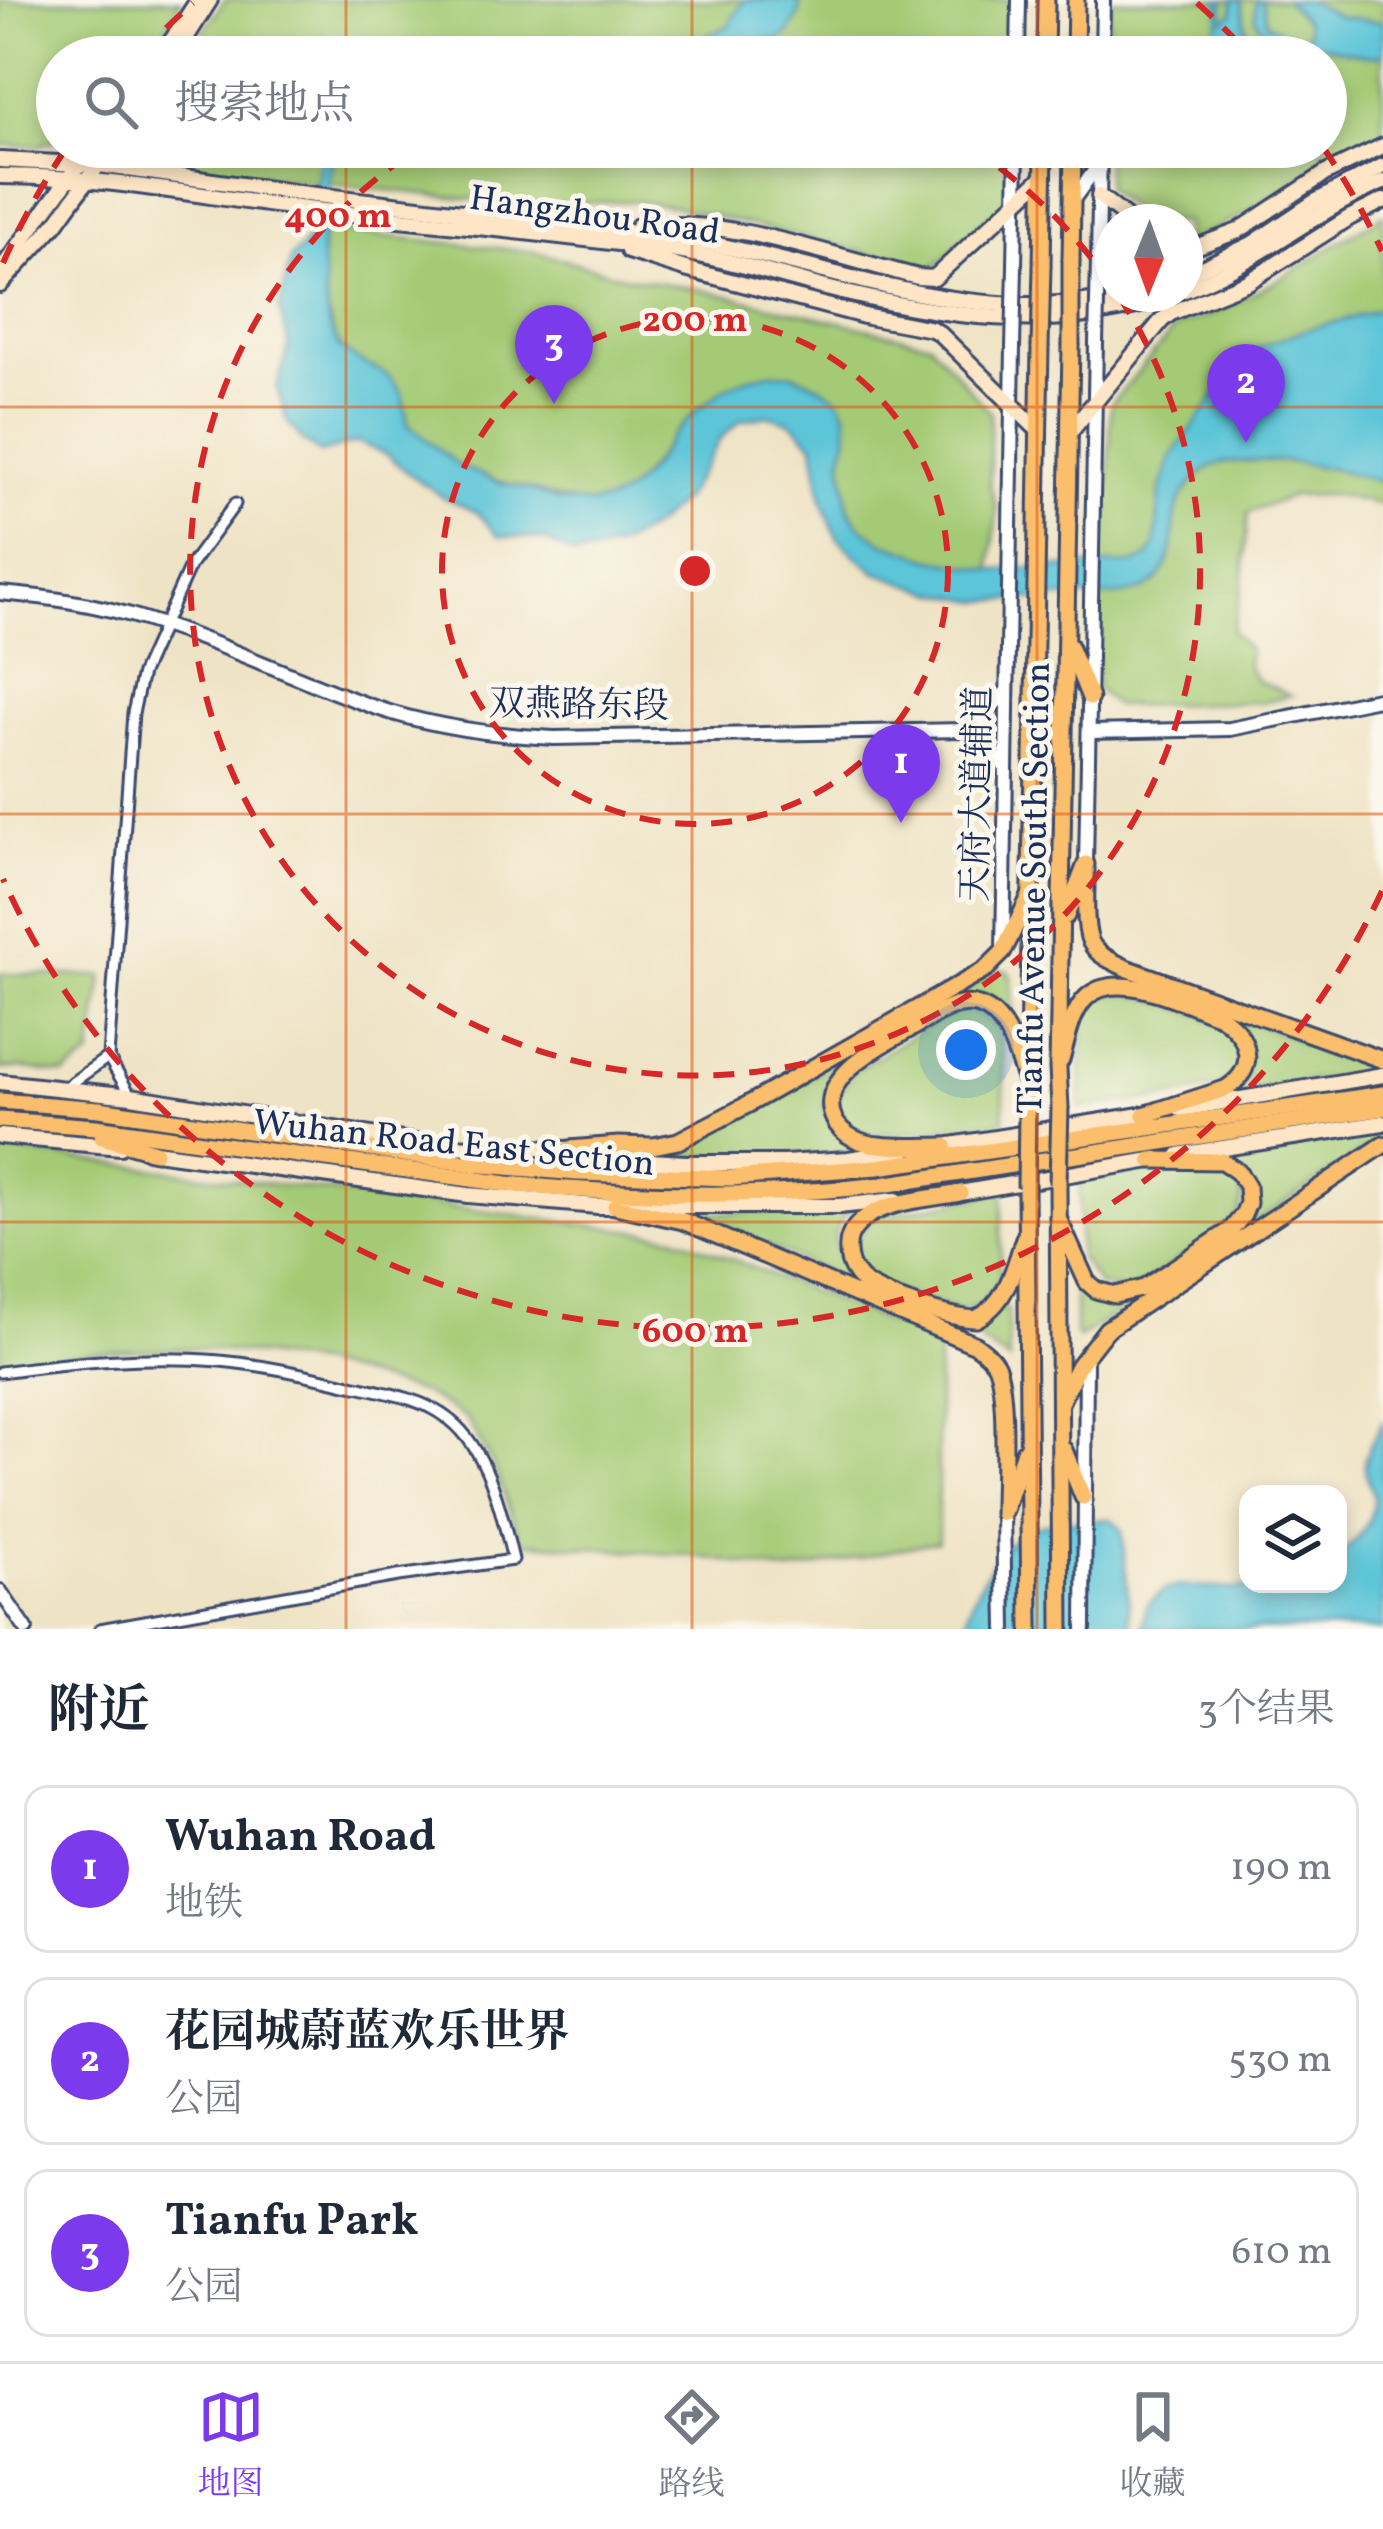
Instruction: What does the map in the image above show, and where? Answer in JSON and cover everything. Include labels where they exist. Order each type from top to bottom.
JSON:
[{"type":"main road","points":[[175,36],[199,0]]},
{"type":"main road","points":[[187,36],[210,0]]},
{"type":"main road","points":[[1046,0],[1046,36]]},
{"type":"main road","points":[[1075,36],[1076,0]]},
{"type":"main road","points":[[1347,163],[1383,146]]},
{"type":"main road","name":"Hangzhou Road","points":[[0,160],[36,162]]},
{"type":"main road","points":[[1203,267],[1252,244],[1313,203],[1383,166]]},
{"type":"main road","points":[[0,285],[55,225],[80,168]]},
{"type":"main road","points":[[0,271],[78,180],[96,168]]},
{"type":"main road","name":"Hangzhou Road","points":[[110,168],[299,201]]},
{"type":"main road","name":"Tianfu Avenue South Section","points":[[1030,1629],[1026,1189],[1043,168]]},
{"type":"main road","name":"Tianfu Avenue South Section","points":[[1060,1629],[1058,1068],[1072,168]]},
{"type":"main road","points":[[1203,244],[1238,231],[1337,168]]},
{"type":"main road","name":"Hangzhou Road","points":[[0,176],[299,201],[595,239],[711,257],[822,287],[958,315],[1052,319],[1106,312]]},
{"type":"main road","points":[[613,228],[667,223],[712,227],[928,278],[940,274],[1043,177]]},
{"type":"main road","points":[[1203,282],[1257,256],[1354,194],[1383,182]]},
{"type":"main road","points":[[1099,196],[1109,204]]},
{"type":"main road","points":[[1071,431],[1162,320],[1248,282],[1383,201]]},
{"type":"main road","name":"Hangzhou Road","points":[[344,206],[613,228],[706,242],[880,287],[961,302],[1051,305],[1095,299]]},
{"type":"main road","points":[[595,239],[685,269],[932,329],[1039,431]]},
{"type":"main road","points":[[1066,638],[1090,698]]},
{"type":"main road","points":[[1060,931],[1086,864]]},
{"type":"main road","points":[[1086,864],[1088,934],[1106,958],[1383,1060]]},
{"type":"main road","points":[[0,1082],[131,1096],[440,1146],[653,1146],[679,1141],[969,980],[1003,952],[1030,894]]},
{"type":"main road","points":[[1058,1068],[1081,1005],[1093,993],[1111,986],[1137,987],[1231,1023],[1246,1051],[1244,1072],[1236,1082],[1144,1114]]},
{"type":"main road","points":[[945,1146],[878,1145],[845,1134],[831,1112],[834,1089],[852,1066],[881,1045],[944,1010],[969,1004],[981,1006],[1002,1023],[1027,1084]]},
{"type":"main road","points":[[569,1149],[614,1159],[686,1163],[848,1159],[1383,1076]]},
{"type":"main road","points":[[1043,1152],[1383,1094]]},
{"type":"main road","name":"Wuhan Road East Section","points":[[0,1101],[99,1109],[472,1163],[669,1178],[731,1178],[1043,1152]]},
{"type":"main road","points":[[1043,1152],[1383,1108]]},
{"type":"main road","name":"Wuhan Road East Section","points":[[0,1120],[432,1175],[633,1192],[819,1192],[1043,1152]]},
{"type":"main road","points":[[34,1121],[155,1152]]},
{"type":"main road","points":[[1027,1230],[1009,1284],[997,1304],[976,1319],[950,1317],[872,1287],[851,1267],[850,1235],[872,1214],[896,1206],[1383,1123]]},
{"type":"main road","points":[[0,1136],[468,1195],[615,1207],[839,1206],[959,1193]]},
{"type":"main road","points":[[1059,1405],[1087,1352],[1107,1329],[1383,1145]]},
{"type":"main road","points":[[1057,1216],[1087,1282],[1115,1295],[1144,1288],[1231,1230],[1243,1215],[1247,1186],[1238,1172],[1222,1162],[1150,1160]]},
{"type":"main road","points":[[615,1207],[683,1221],[988,1353],[1002,1395],[1003,1514]]},
{"type":"main road","points":[[1003,1514],[1029,1437]]},
{"type":"main road","points":[[1059,1438],[1083,1505]]},
{"type":"street","points":[[1018,36],[1019,0]]},
{"type":"street","points":[[1102,0],[1102,36]]},
{"type":"street","points":[[1012,406],[1017,168]]},
{"type":"street","points":[[1071,202],[1096,168]]},
{"type":"street","points":[[1086,864],[1100,168]]},
{"type":"street","name":"天府大道辅道","points":[[1003,952],[1012,406]]},
{"type":"street","points":[[131,1096],[108,1058],[133,713],[142,673],[190,566],[235,504]]},
{"type":"street","name":"双燕路东段","points":[[0,593],[82,603],[162,625],[376,708],[462,730],[554,738],[963,730]]},
{"type":"street","points":[[963,730],[1007,692]]},
{"type":"street","points":[[1089,733],[1230,729],[1383,698]]},
{"type":"street","points":[[963,730],[1006,768]]},
{"type":"street","points":[[65,1087],[108,1058]]},
{"type":"street","points":[[1084,1629],[1087,1352]]},
{"type":"street","points":[[0,1372],[119,1360],[217,1361],[297,1372],[412,1400],[450,1420],[475,1449],[506,1528],[513,1560],[100,1629]]},
{"type":"street","points":[[1003,1514],[1005,1629]]},
{"type":"street","points":[[0,1591],[26,1629]]},
{"type":"green space","points":[[0,0],[181,0],[160,36],[36,36],[36,146],[0,145]]},
{"type":"green space","points":[[225,0],[1012,0],[1011,36],[200,36]]},
{"type":"green space","points":[[1109,0],[1383,0],[1383,132],[1347,149],[1347,36],[1108,36]]},
{"type":"green space","points":[[205,168],[1010,168],[1009,198],[932,269],[673,206],[630,201],[528,205]]},
{"type":"green space","points":[[1106,168],[1312,168],[1245,214],[1203,235],[1203,204],[1126,204],[1106,189]]},
{"type":"green space","points":[[1383,215],[1383,505],[1337,495],[1292,496],[1248,513],[1243,584],[1232,632],[1249,650],[1247,664],[1256,680],[1291,695],[1262,702],[1115,706],[1096,688],[1098,511],[1109,482],[1111,404],[1176,327],[1273,283]]},
{"type":"green space","points":[[323,230],[536,252],[626,277],[930,343],[990,413],[990,485],[997,510],[991,570],[932,559],[883,543],[859,525],[848,508],[842,458],[848,436],[846,412],[697,410],[632,487],[601,503],[564,500],[466,470],[408,424],[392,381],[357,361],[337,340],[325,293]]},
{"type":"green space","points":[[997,970],[1011,975],[1013,1020],[987,1003],[957,998],[836,1068],[825,1093],[826,1114],[838,1132],[859,1149],[825,1155],[664,1157],[695,1144]]},
{"type":"green space","points":[[0,974],[103,976],[91,1056],[65,1075],[0,1069]]},
{"type":"green space","points":[[1122,994],[1178,1008],[1229,1031],[1241,1056],[1234,1076],[1200,1091],[1080,1108],[1083,1025],[1090,1004]]},
{"type":"green space","points":[[971,1010],[991,1022],[1000,1036],[1004,1121],[867,1134],[849,1127],[839,1116],[837,1099],[853,1071],[956,1011]]},
{"type":"green space","points":[[1231,1015],[1377,1070],[1227,1095],[1248,1077]]},
{"type":"green space","points":[[1383,1129],[1383,1138],[1079,1338],[1075,1334],[1075,1284],[1099,1299],[1116,1301],[1253,1210],[1219,1153]]},
{"type":"green space","points":[[0,1149],[674,1236],[938,1342],[938,1541],[790,1572],[696,1556],[521,1542],[494,1467],[466,1418],[423,1393],[322,1365],[194,1348],[92,1352],[0,1363]]},
{"type":"green space","points":[[1184,1163],[1210,1164],[1228,1172],[1240,1192],[1237,1215],[1136,1287],[1099,1286],[1079,1256],[1080,1178]]},
{"type":"green space","points":[[1003,1192],[999,1284],[984,1302],[961,1311],[898,1291],[861,1269],[854,1254],[857,1237],[875,1217]]},
{"type":"green space","points":[[857,1207],[840,1222],[835,1240],[839,1259],[851,1278],[984,1322],[1003,1307],[1008,1310],[1009,1361],[975,1337],[696,1214]]},
{"type":"water","points":[[744,0],[798,0],[800,10],[785,36],[706,36],[728,26]]},
{"type":"water","points":[[1219,0],[1224,0],[1224,21],[1233,13],[1233,0],[1241,0],[1246,29],[1252,36],[1213,36]]},
{"type":"water","points":[[1256,0],[1262,0],[1267,23],[1289,36],[1252,36],[1262,30],[1255,17]]},
{"type":"water","points":[[1285,0],[1306,0],[1340,17],[1383,22],[1383,55],[1347,51],[1347,36],[1304,36],[1308,34],[1306,22]]},
{"type":"water","points":[[319,168],[331,168],[321,249],[328,322],[339,347],[386,374],[402,392],[408,425],[459,466],[559,501],[610,501],[628,491],[670,438],[724,389],[747,378],[793,374],[839,399],[846,412],[848,436],[842,458],[848,508],[859,525],[883,543],[932,559],[991,570],[1132,564],[1147,558],[1155,547],[1160,492],[1171,458],[1240,361],[1291,335],[1383,308],[1383,483],[1292,462],[1220,463],[1200,475],[1182,497],[1169,560],[1159,578],[1144,589],[1113,596],[980,601],[932,592],[877,573],[853,553],[836,536],[822,500],[814,445],[793,423],[767,415],[740,421],[721,438],[684,499],[650,529],[614,548],[575,556],[543,539],[498,536],[478,513],[443,497],[388,455],[357,442],[320,453],[303,441],[287,422],[277,388],[289,345],[279,309],[291,258],[306,243]]},
{"type":"water","points":[[1383,1420],[1383,1629],[1142,1629],[1147,1605],[1164,1590],[1180,1586],[1239,1588],[1239,1593],[1347,1593],[1347,1548],[1362,1532],[1372,1509],[1365,1464]]},
{"type":"water","points":[[1111,1519],[1122,1530],[1131,1629],[967,1626],[982,1581],[1008,1544],[1021,1534],[1050,1523]]},
{"type":"place","name":"Tianfu Park","points":[[554,404]]},
{"type":"place","name":"花园城蔚蓝欢乐世界","points":[[1246,443]]},
{"type":"place","name":"Wuhan Road","points":[[901,823]]}]
